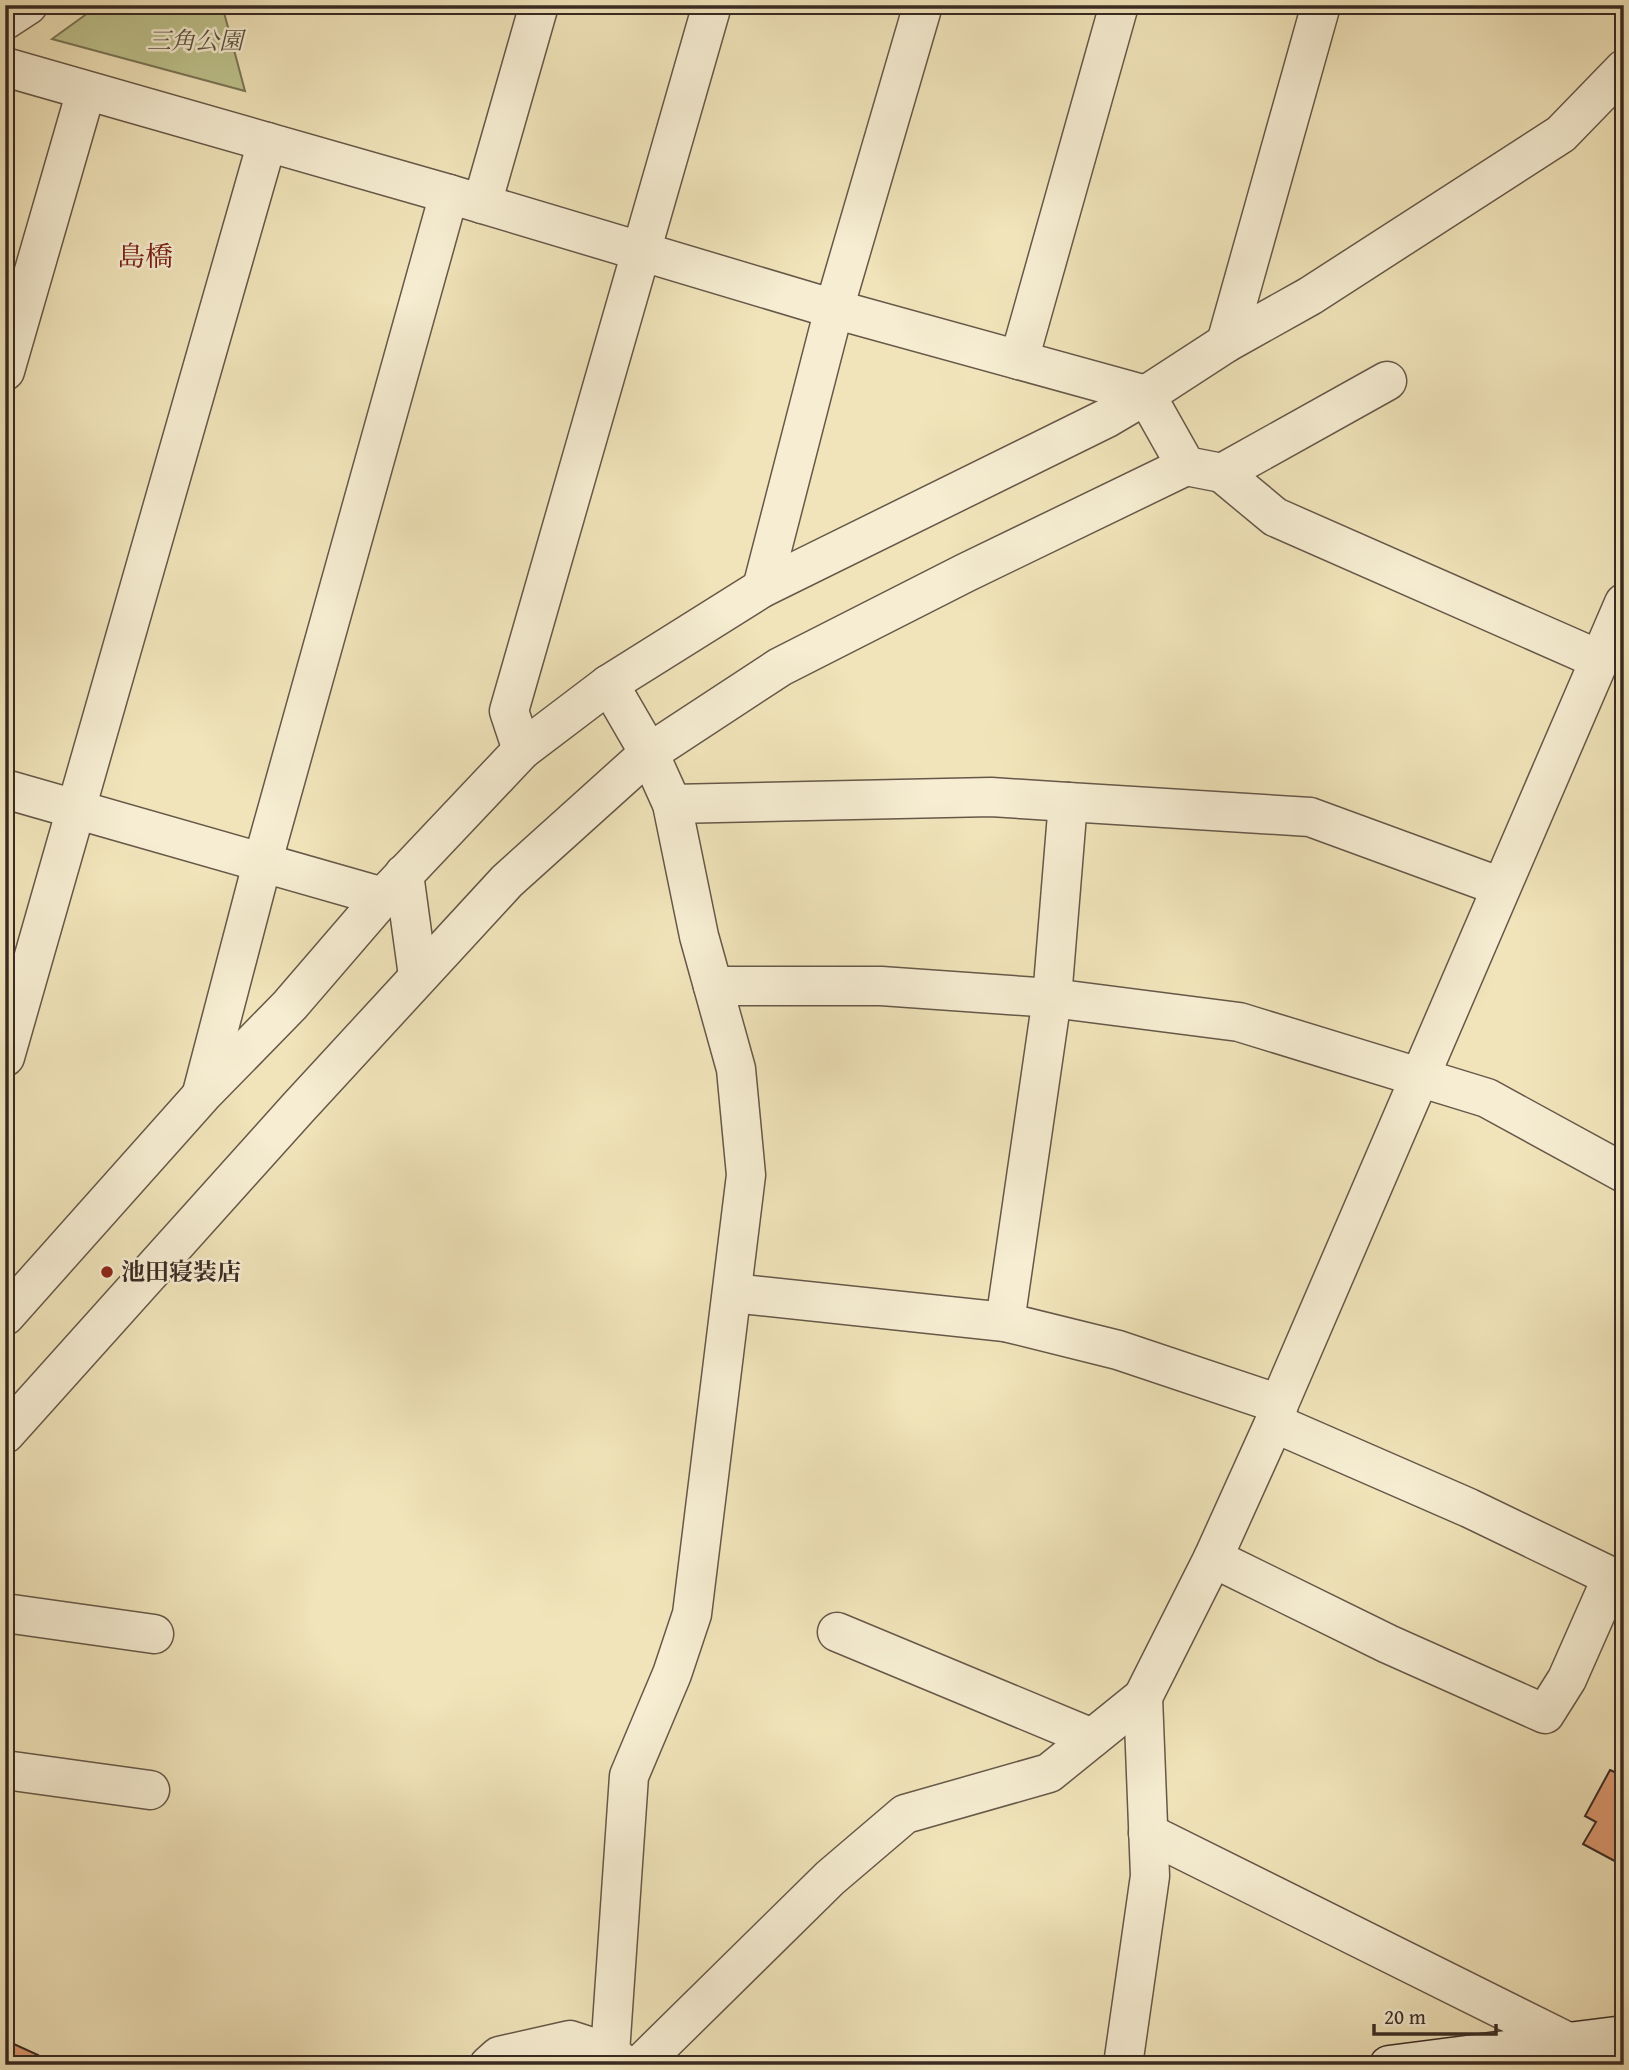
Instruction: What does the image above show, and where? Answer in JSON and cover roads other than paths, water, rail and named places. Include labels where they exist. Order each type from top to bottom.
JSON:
[{"type":"street","points":[[5,20],[28,5]]},
{"type":"street","points":[[202,1095],[262,864],[465,199],[539,5]]},
{"type":"street","points":[[522,750],[509,711],[712,5]]},
{"type":"street","points":[[762,588],[834,309],[923,5]]},
{"type":"street","points":[[1018,360],[1119,5]]},
{"type":"street","points":[[1226,343],[1321,5]]},
{"type":"street","points":[[5,67],[465,199],[834,309],[1146,395],[1204,469],[1275,517],[1600,660]]},
{"type":"street","points":[[5,1316],[202,1095],[290,1004],[394,886],[522,750],[609,684],[762,588],[1107,418],[1226,343],[1310,296],[1561,134],[1624,69]]},
{"type":"street","points":[[5,371],[86,91]]},
{"type":"street","points":[[5,1057],[267,142]]},
{"type":"street","points":[[5,1434],[507,881],[649,753],[780,667],[965,573],[1204,469],[1387,381]]},
{"type":"street","points":[[625,2061],[905,1814],[1049,1773],[1143,1697],[1213,1558],[1624,604]]},
{"type":"street","points":[[609,684],[649,753],[672,804],[699,936],[736,1069],[746,1175],[692,1614],[672,1674],[629,1776],[625,2061]]},
{"type":"street","points":[[5,789],[262,864],[394,886]]},
{"type":"street","points":[[672,804],[991,797],[1310,817],[1501,887]]},
{"type":"street","points":[[1005,1322],[1052,998],[1068,802]]},
{"type":"street","points":[[394,886],[418,976]]},
{"type":"street","points":[[713,986],[881,986],[1052,998],[1239,1022],[1487,1098],[1624,1173]]},
{"type":"street","points":[[732,1293],[1005,1322],[1118,1350],[1276,1414],[1618,1580],[1567,1679],[1545,1714],[1388,1644],[1213,1558]]},
{"type":"street","points":[[5,1614],[154,1634]]},
{"type":"street","points":[[836,1632],[1092,1738]]},
{"type":"street","points":[[1123,2065],[1150,1876],[1143,1697]]},
{"type":"street","points":[[5,1770],[150,1790]]},
{"type":"street","points":[[1148,1833],[1569,2042]]},
{"type":"street","points":[[1389,2065],[1624,2035]]},
{"type":"street","points":[[489,2065],[499,2056],[570,2040],[625,2061]]},
{"type":"place","name":"池田寝装店","points":[[107,1272]]},
{"type":"district","name":"島橋","points":[[145,256]]},
{"type":"park label","name":"三角公園","points":[[195,41]]}]
